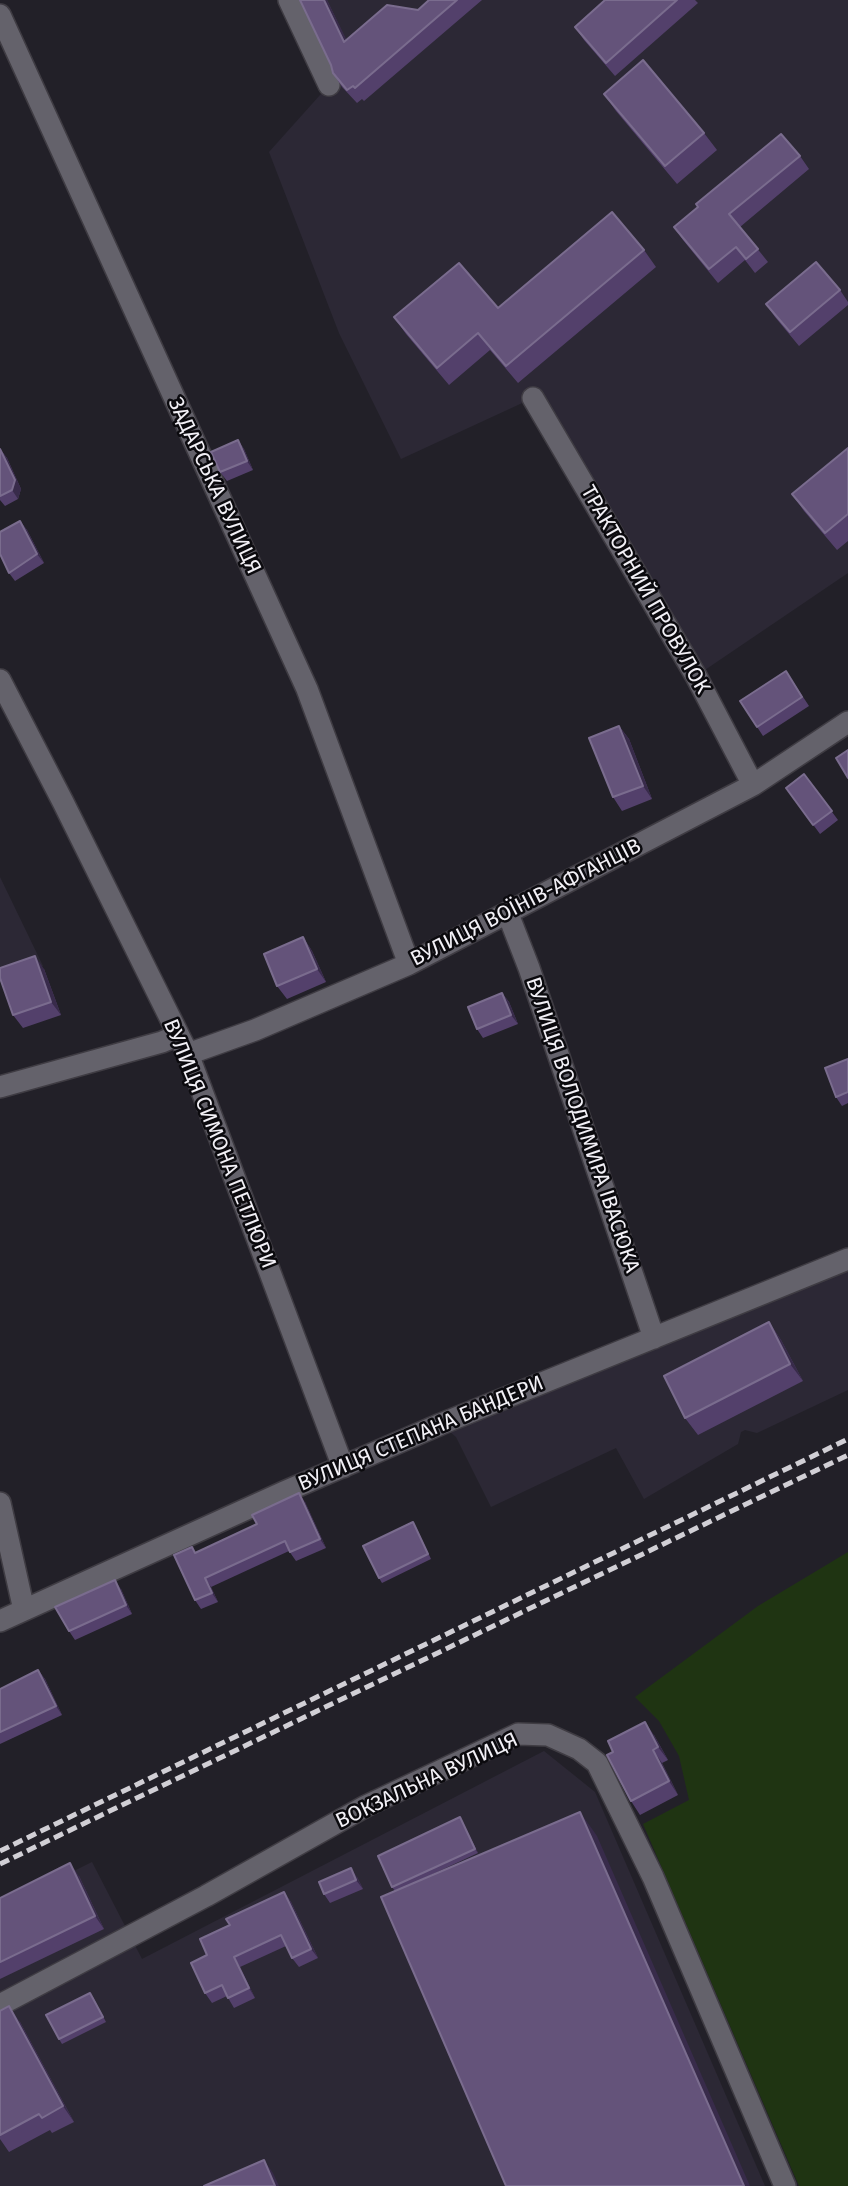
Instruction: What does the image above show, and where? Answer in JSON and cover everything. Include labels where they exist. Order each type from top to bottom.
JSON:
[{"type":"street","points":[[289,0],[330,85]]},
{"type":"street","name":"ЗАДАРСЬКА ВУЛИЦЯ","points":[[0,15],[307,689],[409,964]]},
{"type":"street","name":"ТРАКТОРНИЙ ПРОВУЛОК","points":[[533,398],[696,676],[753,785]]},
{"type":"street","name":"ВУЛИЦЯ СИМОНА ПЕТЛЮРИ","points":[[0,680],[188,1055],[343,1467]]},
{"type":"street","name":"ВУЛИЦЯ ВОЇНІВ-АФГАНЦІВ","points":[[188,1055],[255,1030],[409,964],[753,785],[848,722]]},
{"type":"street","name":"ВУЛИЦЯ ВОЛОДИМИРА ІВАСЮКА","points":[[508,914],[534,982],[654,1338]]},
{"type":"street","points":[[0,1087],[162,1042],[178,1035]]},
{"type":"street","name":"ВУЛИЦЯ СТЕПАНА БАНДЕРИ","points":[[0,1621],[343,1467],[525,1389],[848,1259]]},
{"type":"street","points":[[0,1503],[24,1610]]},
{"type":"street","name":"ВОКЗАЛЬНА ВУЛИЦЯ","points":[[0,2005],[206,1896],[366,1806],[518,1734],[548,1735],[579,1749],[597,1763],[653,1877],[785,2186]]},
{"type":"shaded area","points":[[289,0],[848,0],[848,573],[696,676],[533,398],[401,459],[339,333],[269,152],[329,85]]},
{"type":"shaded area","points":[[0,877],[43,966],[0,980]]},
{"type":"shaded area","points":[[848,1259],[848,1390],[757,1433],[745,1430],[741,1432],[738,1444],[644,1499],[616,1448],[491,1507],[456,1437],[441,1424]]},
{"type":"shaded area","points":[[544,1751],[595,1792],[765,2186],[0,2186],[0,1908],[92,1862],[142,1959]]},
{"type":"green space","points":[[848,1552],[848,2186],[799,2186],[643,1824],[689,1800],[679,1756],[659,1721],[635,1697],[758,1606]]},
{"type":"building","points":[[300,0],[324,0],[344,42],[387,5],[418,10],[429,0],[457,0],[355,88],[353,86],[347,90],[333,73]]},
{"type":"building","points":[[605,0],[677,0],[606,63],[575,27]]},
{"type":"building","points":[[643,60],[704,133],[665,166],[604,94]]},
{"type":"building","points":[[781,134],[800,156],[729,214],[758,249],[746,259],[736,247],[709,269],[674,227],[698,207],[696,204]]},
{"type":"building","points":[[612,212],[644,250],[506,366],[478,333],[437,368],[394,317],[459,263],[498,308]]},
{"type":"building","points":[[816,262],[840,290],[790,332],[766,304]]},
{"type":"building","points":[[238,440],[247,461],[220,472],[211,452]]},
{"type":"building","points":[[848,448],[848,514],[825,533],[792,494]]},
{"type":"building","points":[[0,449],[15,480],[12,490],[0,496]]},
{"type":"building","points":[[20,521],[37,554],[9,573],[0,554],[0,532]]},
{"type":"building","points":[[786,671],[802,697],[757,727],[740,701]]},
{"type":"building","points":[[619,726],[643,786],[613,797],[589,738]]},
{"type":"building","points":[[848,750],[848,778],[836,758]]},
{"type":"building","points":[[804,774],[832,811],[813,825],[786,788]]},
{"type":"building","points":[[303,937],[317,969],[277,986],[264,954]]},
{"type":"building","points":[[35,956],[51,1002],[13,1015],[0,978],[0,968]]},
{"type":"building","points":[[502,993],[511,1015],[477,1029],[468,1007]]},
{"type":"building","points":[[848,1059],[848,1092],[836,1097],[825,1068]]},
{"type":"building","points":[[769,1322],[790,1364],[685,1418],[664,1376]]},
{"type":"building","points":[[299,1493],[320,1539],[290,1552],[285,1541],[205,1578],[212,1593],[195,1600],[174,1555],[192,1547],[195,1553],[257,1524],[252,1515]]},
{"type":"building","points":[[413,1522],[428,1554],[379,1578],[363,1546]]},
{"type":"building","points":[[115,1580],[126,1605],[69,1631],[55,1607]]},
{"type":"building","points":[[38,1670],[56,1706],[0,1732],[0,1689]]},
{"type":"building","points":[[645,1722],[658,1747],[653,1750],[669,1781],[631,1801],[607,1755],[613,1752],[608,1741]]},
{"type":"building","points":[[580,1812],[744,2186],[506,2186],[381,1897]]},
{"type":"building","points":[[460,1817],[475,1849],[392,1887],[378,1856]]},
{"type":"building","points":[[70,1863],[95,1916],[0,1962],[0,1898]]},
{"type":"building","points":[[351,1868],[356,1880],[324,1894],[319,1882]]},
{"type":"building","points":[[284,1892],[311,1949],[292,1958],[281,1935],[234,1957],[249,1988],[228,1998],[222,1985],[205,1993],[191,1963],[207,1955],[200,1939],[230,1925],[226,1919]]},
{"type":"building","points":[[90,1993],[103,2017],[59,2039],[46,2015]]},
{"type":"building","points":[[9,2006],[63,2106],[42,2118],[39,2114],[0,2135],[0,2011]]},
{"type":"building","points":[[264,2160],[275,2186],[204,2186]]},
{"type":"railway","points":[[0,1851],[848,1439]]},
{"type":"railway","points":[[0,1864],[848,1455]]}]
